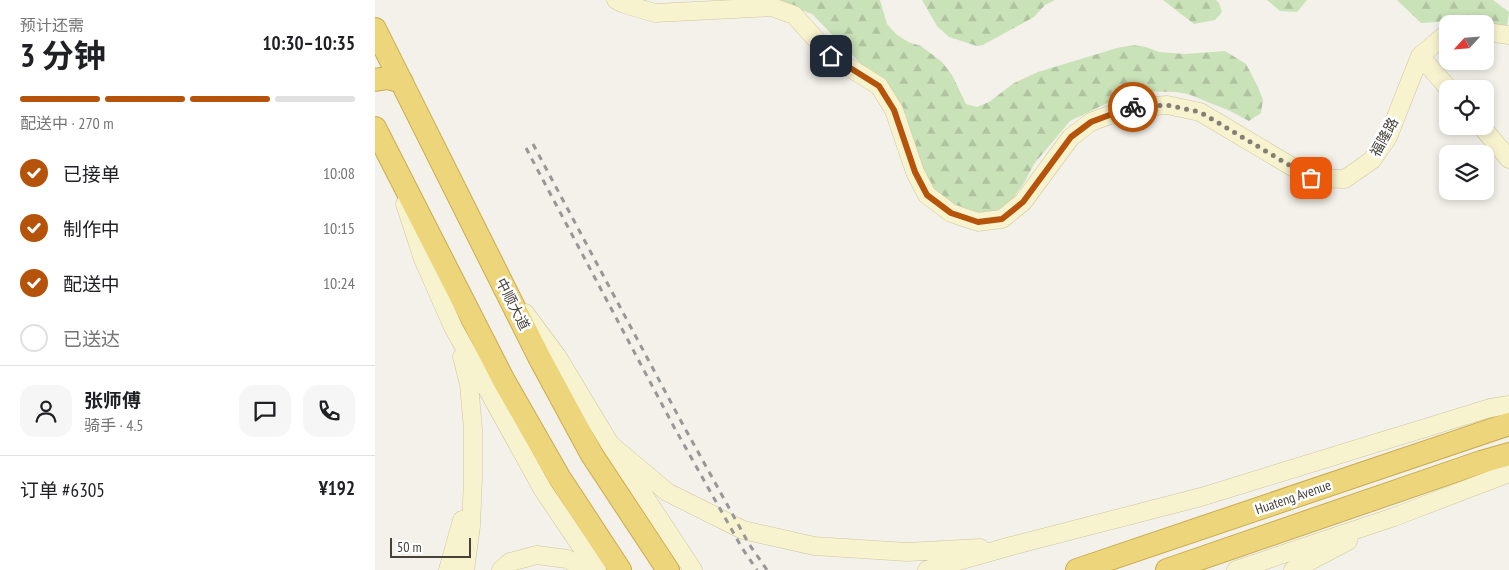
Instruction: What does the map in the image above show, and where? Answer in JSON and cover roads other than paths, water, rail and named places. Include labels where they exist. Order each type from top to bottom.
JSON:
[{"type":"highway","name":"中顺大道","points":[[375,29],[539,357],[592,455],[668,570]]},
{"type":"highway","points":[[375,80],[388,78],[402,82]]},
{"type":"highway","points":[[375,128],[503,379],[559,477],[620,570]]},
{"type":"highway","name":"Huateng Avenue","points":[[1077,570],[1509,424]]},
{"type":"highway","name":"Huateng Avenue","points":[[1167,570],[1509,454]]},
{"type":"main road","name":"福隆路","points":[[616,0],[655,13],[772,7],[794,15],[831,56],[879,86],[894,110],[915,172],[927,195],[951,213],[978,222],[1002,219],[1023,202],[1071,137],[1091,122],[1128,108],[1167,105],[1200,112],[1311,178],[1345,179],[1372,160],[1388,137],[1421,56],[1439,40]]},
{"type":"main road","points":[[1494,33],[1509,35]]},
{"type":"main road","points":[[1421,56],[1441,80]]},
{"type":"main road","points":[[1489,135],[1509,159]]},
{"type":"main road","points":[[390,158],[423,259],[453,327],[543,490],[597,570]]},
{"type":"main road","points":[[500,279],[557,356],[610,444],[693,570]]},
{"type":"main road","points":[[453,327],[469,384],[473,429],[471,526],[465,570]]},
{"type":"main road","points":[[927,570],[1011,546],[1201,497],[1490,408],[1509,404]]},
{"type":"main road","points":[[610,444],[667,492],[743,530],[814,546],[907,552],[1011,546]]},
{"type":"main road","points":[[1238,569],[1394,518],[1509,473]]},
{"type":"main road","points":[[448,570],[473,478]]},
{"type":"main road","points":[[1293,570],[1394,518]]},
{"type":"main road","points":[[501,570],[510,562],[537,555],[567,559],[588,570]]},
{"type":"railway","points":[[533,144],[682,423],[749,544],[767,570]]},
{"type":"railway","points":[[526,148],[674,427],[742,548],[757,570]]}]
